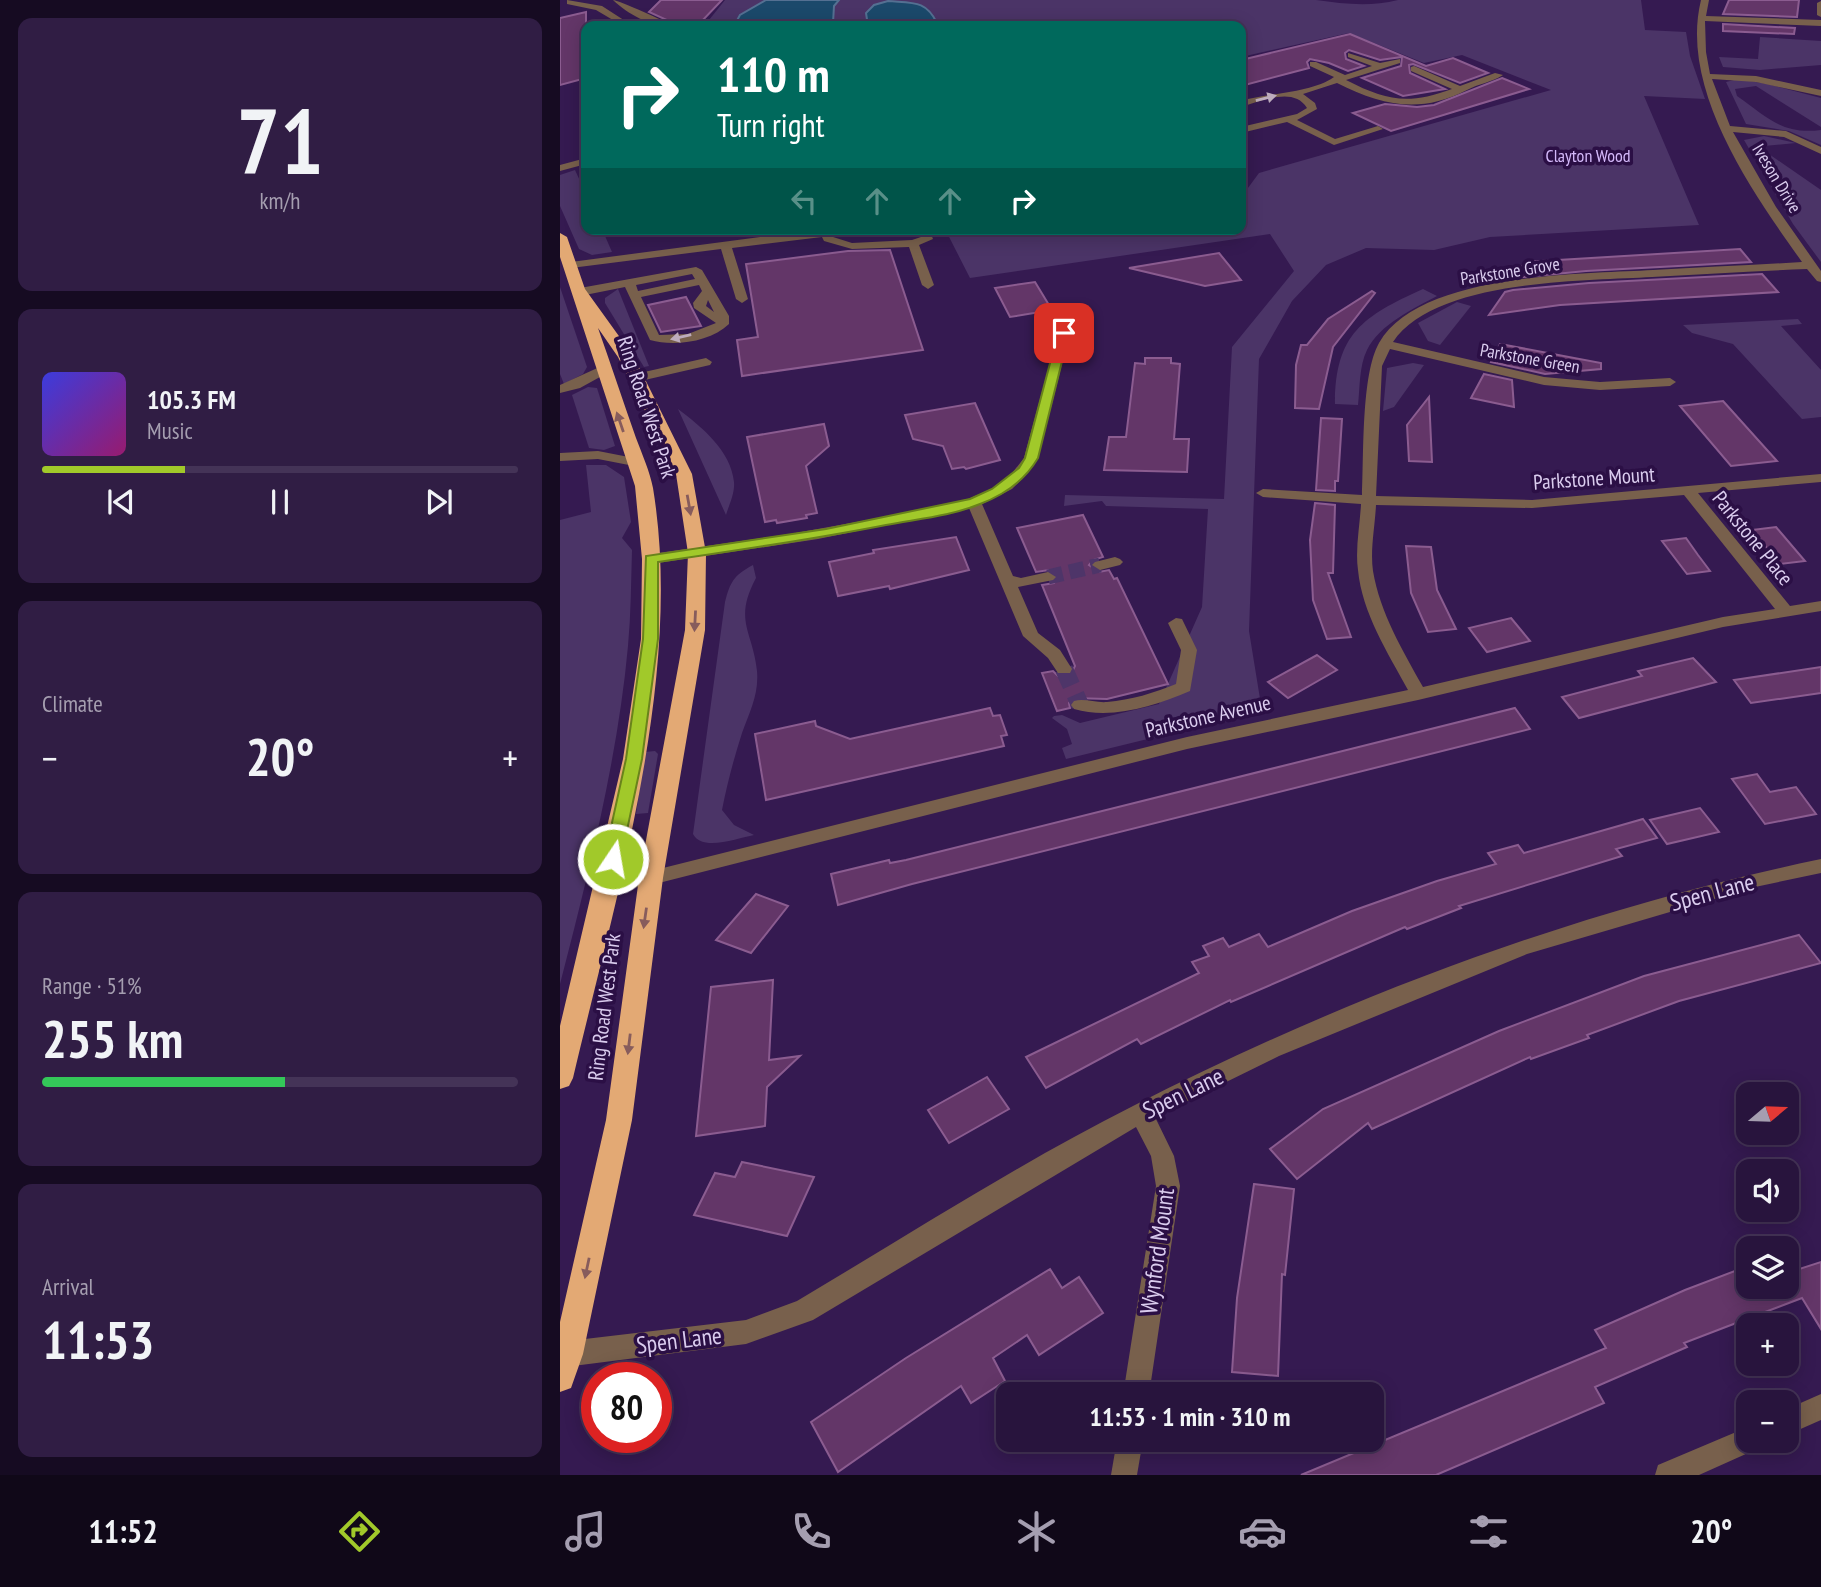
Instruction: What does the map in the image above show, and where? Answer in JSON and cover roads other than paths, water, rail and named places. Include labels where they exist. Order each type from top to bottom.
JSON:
[{"type":"highway","name":"Ring Road West Park","points":[[560,237],[644,486],[651,559],[651,639],[634,759],[607,885],[560,1078]]},
{"type":"highway","name":"Ring Road West Park","points":[[562,1358],[619,1120],[651,878],[695,630],[697,553],[684,474],[626,357],[580,292]]},
{"type":"street","points":[[617,0],[638,15],[655,21]]},
{"type":"street","name":"Iveson Drive","points":[[1705,0],[1701,18],[1706,76],[1727,129],[1760,188],[1821,279]]},
{"type":"street","points":[[569,2],[598,8],[620,21]]},
{"type":"street","points":[[1821,3],[1821,15]]},
{"type":"street","points":[[1701,18],[1821,23]]},
{"type":"street","points":[[1291,95],[1398,61],[1379,54]]},
{"type":"street","points":[[1351,55],[1380,66]]},
{"type":"street","points":[[1313,64],[1383,100],[1400,103],[1427,100],[1499,75]]},
{"type":"street","points":[[1414,69],[1472,95]]},
{"type":"street","points":[[1706,76],[1756,79],[1821,93]]},
{"type":"street","points":[[1246,103],[1274,95],[1291,95],[1301,96],[1312,105],[1306,113],[1246,129]]},
{"type":"street","points":[[1288,119],[1334,142],[1378,129]]},
{"type":"street","name":"Iveson Drive","points":[[1727,129],[1786,134],[1821,151]]},
{"type":"street","points":[[560,168],[581,162]]},
{"type":"street","points":[[751,235],[752,242]]},
{"type":"street","points":[[571,265],[817,235]]},
{"type":"street","points":[[828,235],[852,246],[913,243],[927,239],[925,235]]},
{"type":"street","points":[[913,243],[928,285]]},
{"type":"street","points":[[726,246],[742,299]]},
{"type":"street","name":"Parkstone Grove","points":[[1385,344],[1399,327],[1437,304],[1470,293],[1511,285],[1561,279],[1810,265]]},
{"type":"street","points":[[580,292],[631,289],[696,270],[723,316],[723,322],[715,329],[662,340],[654,337],[631,289]]},
{"type":"street","points":[[651,559],[826,533],[974,502],[1011,483],[1024,471],[1031,458],[1064,333]]},
{"type":"street","points":[[1385,344],[1376,366],[1366,568],[1370,596],[1379,621],[1418,694]]},
{"type":"street","name":"Parkstone Green","points":[[1385,344],[1544,381],[1600,386],[1670,382]]},
{"type":"street","points":[[636,378],[706,362]]},
{"type":"street","points":[[560,389],[575,385],[604,369]]},
{"type":"street","points":[[560,457],[598,455],[634,462]]},
{"type":"street","name":"Parkstone Mount","points":[[1263,493],[1413,503],[1532,504],[1689,492],[1821,478]]},
{"type":"street","name":"Parkstone Place","points":[[1689,492],[1785,611]]},
{"type":"street","points":[[974,502],[1031,636],[1040,645],[1053,650],[1060,657],[1064,669]]},
{"type":"street","points":[[1008,579],[1020,583],[1048,577]]},
{"type":"street","name":"Parkstone Avenue","points":[[607,885],[651,878],[1187,743],[1418,694],[1723,622],[1821,606]]},
{"type":"street","points":[[1080,705],[1090,709],[1105,708],[1184,687],[1189,650],[1179,630]]},
{"type":"street","name":"Spen Lane","points":[[562,1358],[746,1332],[775,1324],[804,1311],[1017,1183],[1140,1113],[1271,1050],[1523,947],[1755,880],[1821,866]]},
{"type":"street","name":"Wynford Mount","points":[[1138,1382],[1168,1186],[1167,1161],[1159,1140],[1140,1113]]},
{"type":"street","points":[[1799,1417],[1821,1407]]},
{"type":"street","points":[[1668,1475],[1736,1445]]},
{"type":"street","points":[[1124,1475],[1127,1452]]},
{"type":"water","points":[[766,0],[839,0],[834,6],[833,21],[737,21],[740,15]]},
{"type":"water","points":[[888,1],[918,4],[928,10],[936,21],[867,21],[866,13],[874,5]]},
{"type":"tunnel","points":[[1048,577],[1100,565]]},
{"type":"tunnel","points":[[1064,669],[1080,705]]},
{"type":"park label","name":"Clayton Wood","points":[[1588,155]]}]
